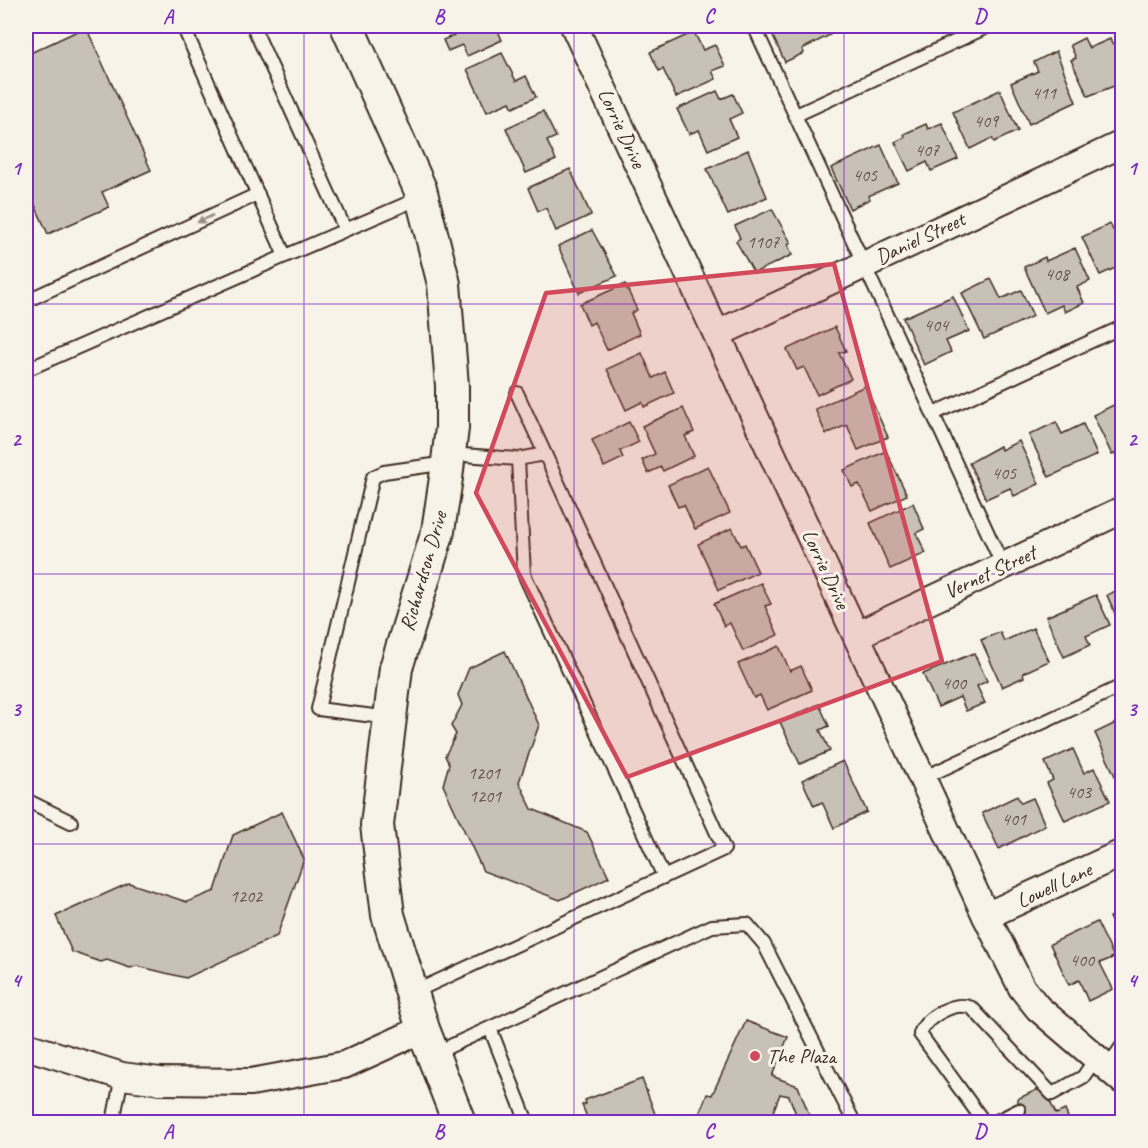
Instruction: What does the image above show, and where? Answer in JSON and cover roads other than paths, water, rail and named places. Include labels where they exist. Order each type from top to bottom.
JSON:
[{"type":"street","name":"Richardson Drive","points":[[346,26],[423,196],[444,285],[452,386],[448,458],[438,531],[396,668],[377,825],[388,915],[428,1042],[459,1122]]},
{"type":"street","name":"Lorrie Drive","points":[[582,28],[717,334],[986,916],[1022,988],[1038,1008],[1109,1069]]},
{"type":"street","name":"Daniel Street","points":[[717,334],[1122,144]]},
{"type":"street","name":"Vernet Street","points":[[857,634],[1122,510]]},
{"type":"street","name":"Lowell Lane","points":[[986,916],[1122,853]]},
{"type":"street","points":[[26,1047],[122,1076],[160,1081],[251,1082],[344,1065],[428,1042]]},
{"type":"lane","points":[[183,26],[285,256]]},
{"type":"lane","points":[[252,26],[345,229]]},
{"type":"lane","points":[[754,26],[1003,566]]},
{"type":"lane","points":[[796,115],[990,26]]},
{"type":"lane","points":[[26,301],[258,194]]},
{"type":"lane","points":[[26,370],[423,196]]},
{"type":"lane","points":[[933,414],[1122,327]]},
{"type":"lane","points":[[412,993],[724,849],[517,393]]},
{"type":"lane","points":[[390,718],[318,709],[373,477],[384,472],[448,458],[518,459],[544,454]]},
{"type":"lane","points":[[518,459],[524,574],[664,877]]},
{"type":"lane","points":[[923,778],[1122,686]]},
{"type":"lane","points":[[26,800],[70,822]]},
{"type":"lane","points":[[428,1042],[490,1028],[712,926],[747,924],[764,944],[854,1122]]},
{"type":"lane","points":[[984,1122],[920,1034],[926,1021],[953,1007],[972,1008],[1052,1094],[1083,1077],[1109,1069],[1122,1046]]},
{"type":"lane","points":[[490,1028],[527,1122]]},
{"type":"lane","points":[[113,1122],[122,1076]]},
{"type":"lane","points":[[995,1122],[1019,1110]]},
{"type":"place","name":"The Plaza","points":[[755,1056]]}]
